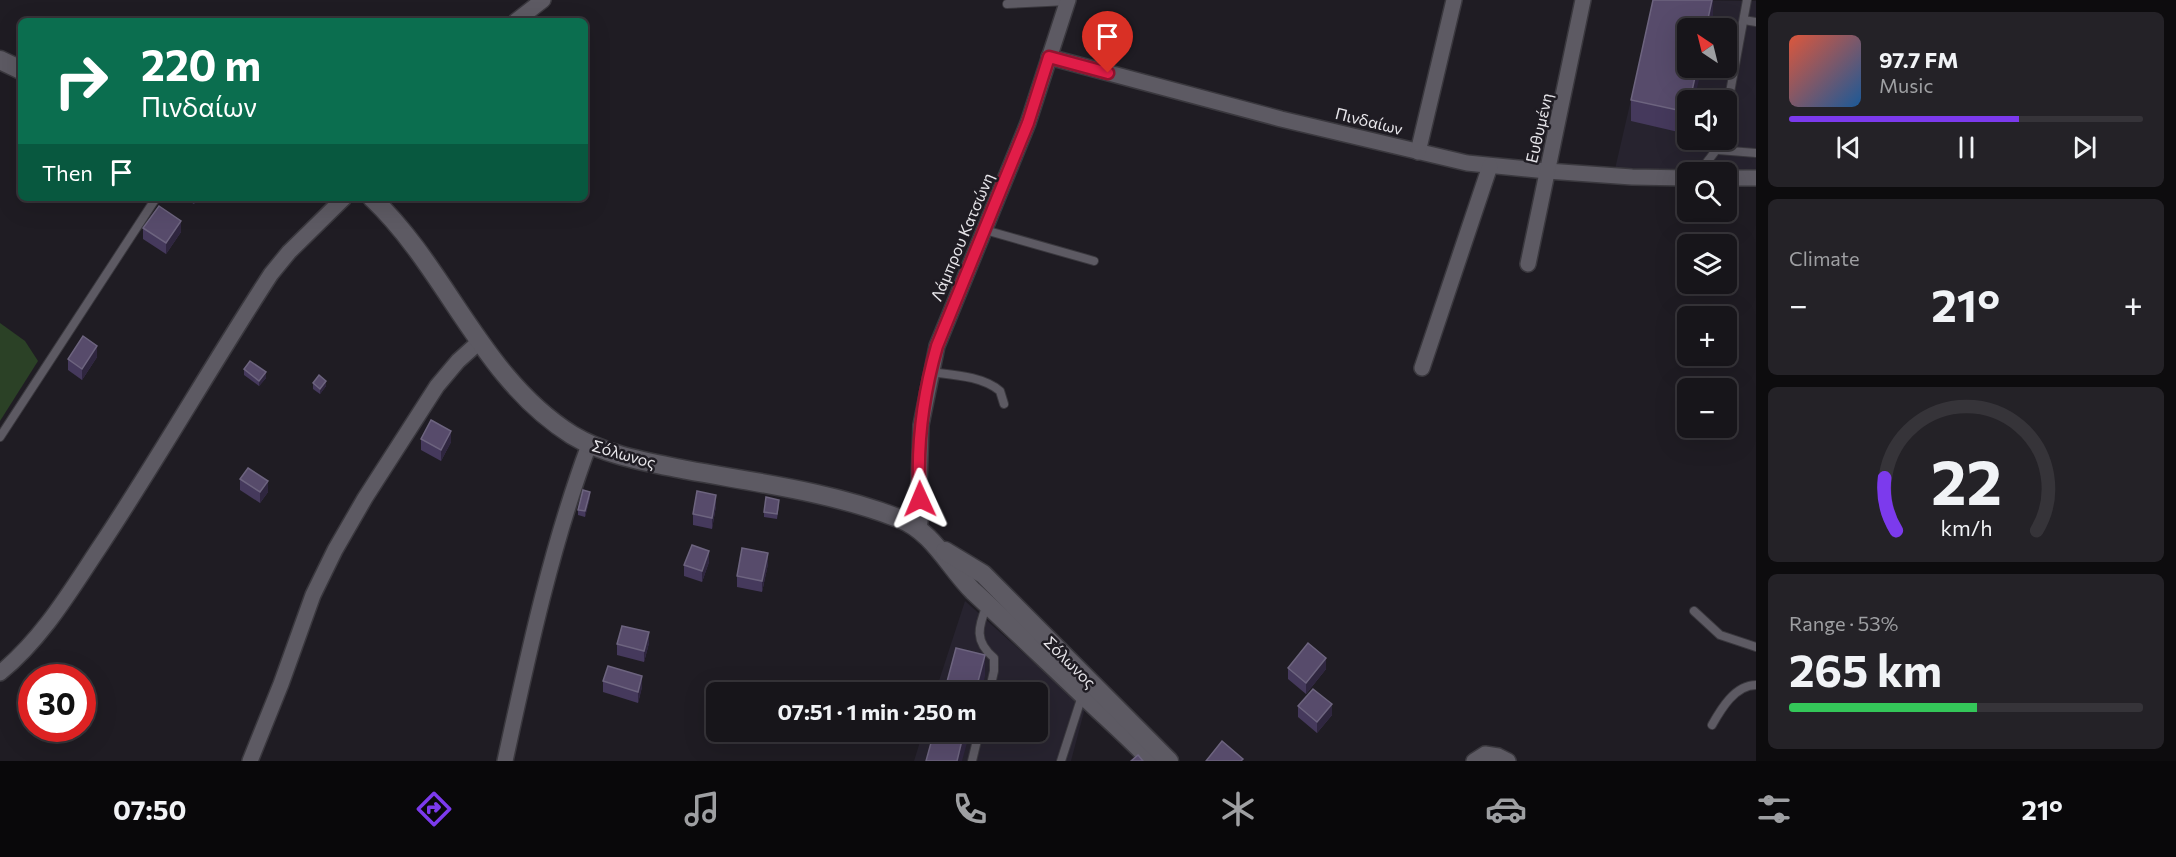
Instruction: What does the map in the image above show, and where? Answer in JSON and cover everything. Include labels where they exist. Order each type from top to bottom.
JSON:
[{"type":"street","points":[[520,18],[543,0]]},
{"type":"street","name":"Λάμπρου Κατσώνη","points":[[919,529],[921,434],[930,372],[937,346],[1028,123],[1068,0]]},
{"type":"street","points":[[1418,152],[1454,0]]},
{"type":"street","name":"Ευθυμένη","points":[[1528,264],[1584,0]]},
{"type":"street","name":"Πινδαίων","points":[[1049,57],[1281,119],[1347,133],[1418,152],[1490,166],[1632,177],[1677,177]]},
{"type":"street","points":[[0,60],[18,69]]},
{"type":"street","points":[[1422,368],[1490,166]]},
{"type":"street","points":[[1737,178],[1756,178]]},
{"type":"street","points":[[0,673],[24,653],[44,629],[93,557],[145,479],[271,274],[289,252],[341,201]]},
{"type":"street","name":"Σόλωνος","points":[[375,201],[413,243],[479,342],[512,385],[544,416],[589,445],[650,462],[778,486],[902,519],[919,529],[938,547],[959,575],[1152,761]]},
{"type":"street","points":[[250,761],[313,595],[335,550],[365,498],[437,386],[458,361],[479,342]]},
{"type":"street","points":[[505,761],[559,536],[572,489],[589,445]]},
{"type":"street","name":"Σόλωνος","points":[[938,547],[983,574],[1169,761]]},
{"type":"street","points":[[1474,761],[1485,754],[1498,756],[1508,761]]},
{"type":"lane","points":[[1007,4],[1068,0]]},
{"type":"lane","points":[[1731,90],[1747,0]]},
{"type":"lane","points":[[1744,20],[1756,22]]},
{"type":"lane","points":[[1706,162],[1718,150],[1756,153]]},
{"type":"lane","points":[[0,437],[154,201]]},
{"type":"lane","points":[[985,230],[1094,261]]},
{"type":"lane","points":[[930,372],[961,376],[994,386],[1002,394],[1004,404]]},
{"type":"lane","points":[[988,604],[980,622],[979,633],[986,651],[994,658],[992,682]]},
{"type":"lane","points":[[1694,612],[1720,635],[1756,647]]},
{"type":"lane","points":[[1712,724],[1722,707],[1733,696],[1750,685],[1756,685]]},
{"type":"lane","points":[[1061,761],[1082,694]]},
{"type":"lane","points":[[972,761],[977,742]]},
{"type":"shaded area","points":[[1654,0],[1756,1],[1756,171],[1737,171],[1737,162],[1677,162],[1677,170],[1615,169]]},
{"type":"shaded area","points":[[965,601],[1085,708],[1071,761],[914,761],[920,742],[1048,742],[1048,682],[939,682]]},
{"type":"green space","points":[[0,323],[25,341],[38,361],[0,421]]},
{"type":"building","points":[[1653,0],[1712,0],[1708,18],[1677,18],[1677,78],[1695,78],[1692,90],[1677,90],[1677,110],[1631,100]]},
{"type":"building","points":[[159,206],[181,221],[166,243],[143,228]]},
{"type":"building","points":[[83,336],[97,346],[82,369],[68,359]]},
{"type":"building","points":[[250,361],[266,372],[259,381],[244,369]]},
{"type":"building","points":[[319,375],[326,381],[320,389],[313,383]]},
{"type":"building","points":[[431,420],[451,431],[441,450],[421,439]]},
{"type":"building","points":[[248,468],[268,481],[260,492],[240,479]]},
{"type":"building","points":[[583,490],[590,492],[585,511],[578,510]]},
{"type":"building","points":[[697,491],[716,495],[712,518],[693,514]]},
{"type":"building","points":[[766,497],[779,500],[777,514],[764,512]]},
{"type":"building","points":[[692,545],[709,551],[702,571],[684,565]]},
{"type":"building","points":[[742,548],[768,553],[762,581],[737,576]]},
{"type":"building","points":[[622,626],[649,632],[644,651],[617,644]]},
{"type":"building","points":[[1308,643],[1326,658],[1306,683],[1288,668]]},
{"type":"building","points":[[956,648],[985,655],[978,682],[947,682]]},
{"type":"building","points":[[608,666],[642,676],[638,692],[603,681]]},
{"type":"building","points":[[1313,689],[1332,704],[1317,722],[1298,706]]},
{"type":"building","points":[[1222,741],[1243,759],[1241,761],[1206,761]]},
{"type":"building","points":[[931,742],[962,742],[957,761],[926,761]]},
{"type":"building","points":[[1138,755],[1143,761],[1131,761]]},
{"type":"route","points":[[920,499],[921,425],[937,346],[1028,123],[1049,57],[1108,73]]}]
